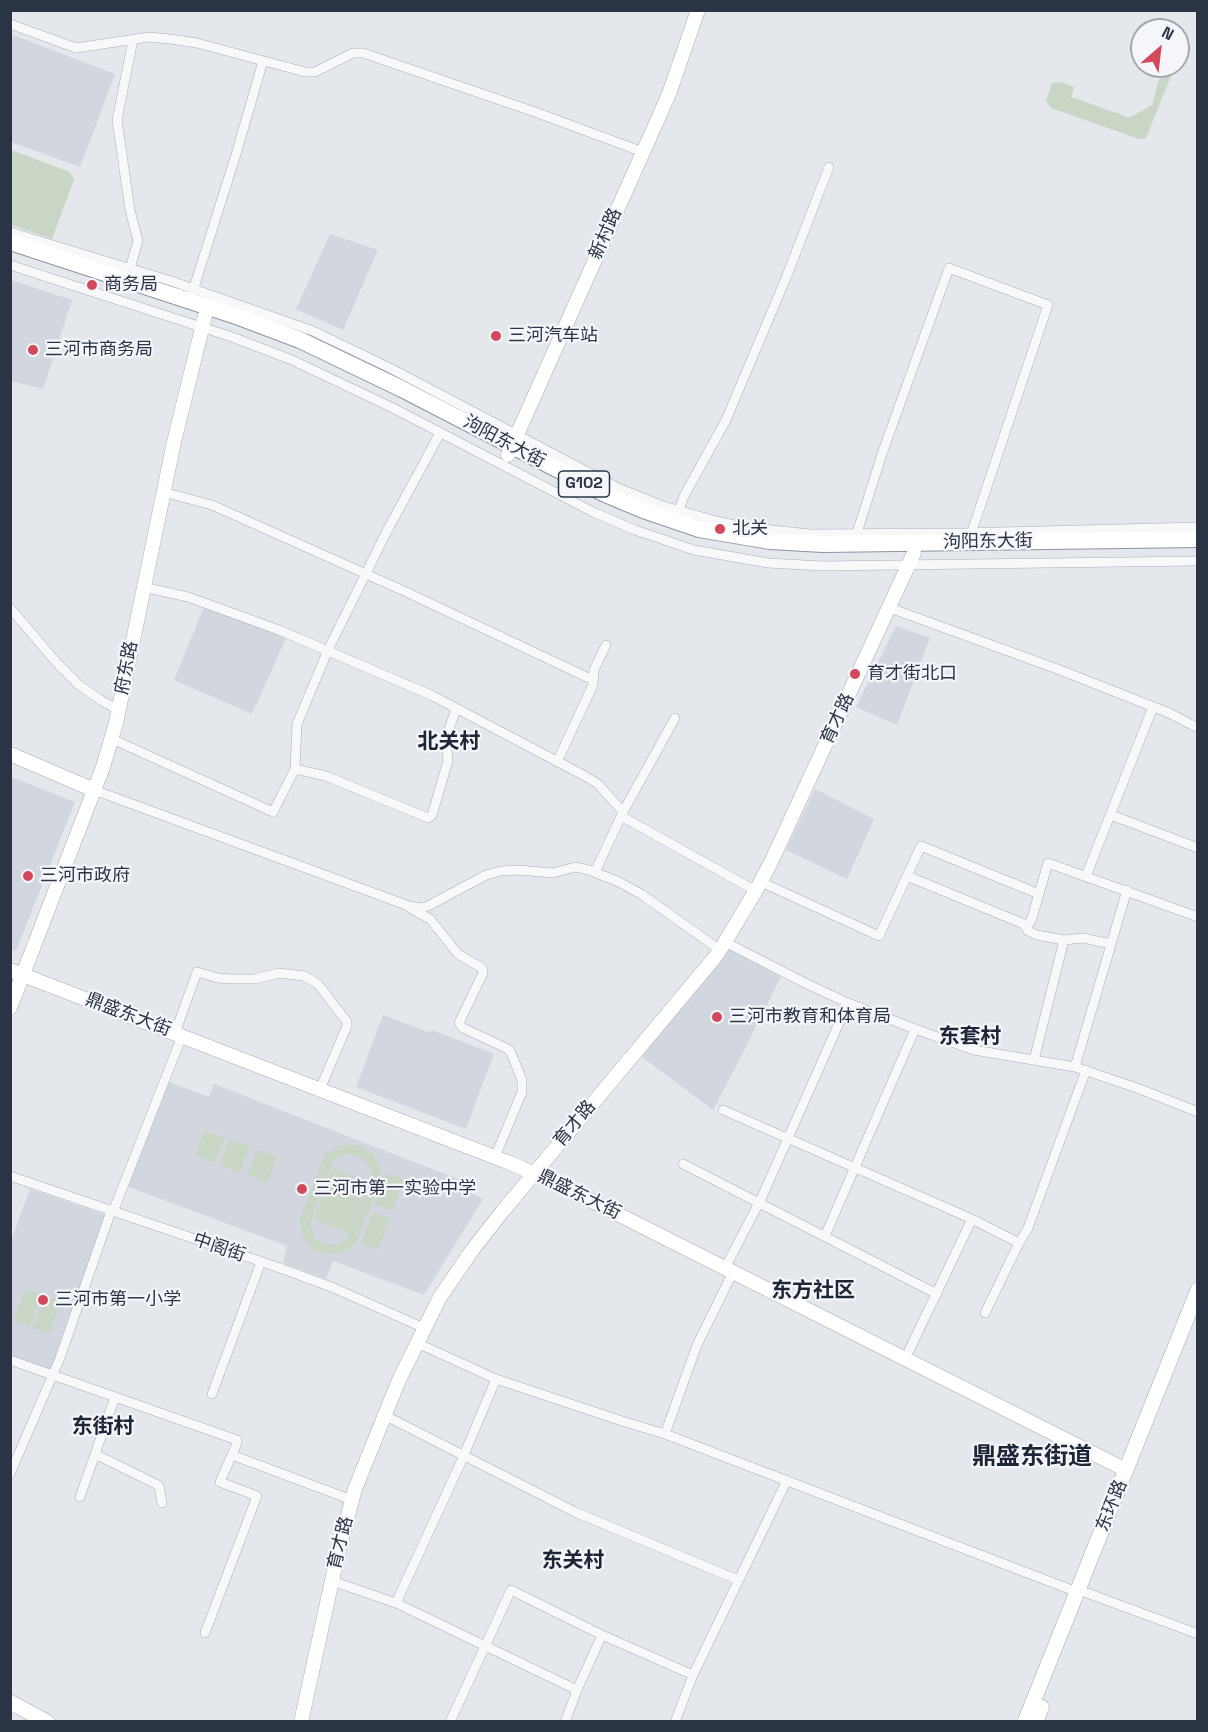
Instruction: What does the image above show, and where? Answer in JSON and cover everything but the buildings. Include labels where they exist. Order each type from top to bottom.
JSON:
[{"type":"highway","name":"泃阳东大街","points":[[10,242],[129,274],[192,295],[315,347],[402,389],[605,494],[677,517],[699,529],[770,542],[970,538],[1197,540]]},
{"type":"highway","name":"泃阳东大街","points":[[10,252],[204,322],[311,356],[398,398],[512,446],[618,510],[697,538],[778,552],[912,559],[1197,549]]},
{"type":"main road","name":"新村路","points":[[512,446],[669,94],[698,10]]},
{"type":"main road","name":"府东路","points":[[10,1008],[17,972],[94,790],[112,739],[163,492],[204,322]]},
{"type":"main road","name":"育才路","points":[[301,1722],[332,1581],[360,1475],[384,1415],[440,1297],[473,1249],[534,1173],[722,946],[758,887],[912,559]]},
{"type":"main road","points":[[10,754],[94,790]]},
{"type":"main road","name":"鼎盛东大街","points":[[17,972],[534,1173],[1126,1470]]},
{"type":"main road","name":"东环路","points":[[1025,1722],[1037,1713],[1126,1470],[1197,1290]]},
{"type":"main road","name":"东环路","points":[[1082,1593],[1197,1316]]},
{"type":"main road","points":[[10,1702],[47,1722]]},
{"type":"main road","points":[[10,1713],[26,1722]]},
{"type":"street","points":[[10,24],[76,48],[149,37],[197,43],[305,72],[315,72],[352,52],[363,53],[643,152]]},
{"type":"street","points":[[10,232],[129,274],[138,241],[130,210],[117,120],[133,40]]},
{"type":"street","points":[[192,295],[263,61]]},
{"type":"street","points":[[677,517],[684,496],[726,420],[786,278],[829,167]]},
{"type":"street","points":[[10,265],[204,322],[306,366],[613,522],[694,550],[748,560],[796,565],[912,559],[1197,561]]},
{"type":"street","points":[[855,539],[883,451],[950,268],[1048,305],[970,538],[1197,527]]},
{"type":"street","points":[[112,739],[273,812],[295,769],[297,724],[328,650],[440,433]]},
{"type":"street","points":[[163,492],[212,505],[593,680]]},
{"type":"street","points":[[143,586],[188,597],[328,650],[433,696],[598,784],[622,814],[758,887],[879,936],[921,846],[1039,894]]},
{"type":"street","points":[[10,608],[57,663],[80,685],[119,710]]},
{"type":"street","points":[[890,608],[1154,707],[1197,728]]},
{"type":"street","points":[[557,762],[593,685],[594,670],[606,645]]},
{"type":"street","points":[[1086,876],[1154,707]]},
{"type":"street","points":[[295,769],[326,776],[428,818],[432,815],[448,761],[447,733],[456,709]]},
{"type":"street","points":[[595,873],[622,814],[675,718]]},
{"type":"street","points":[[94,790],[409,906],[420,908],[486,875],[501,871],[553,873],[575,867],[619,882],[722,946],[848,1003],[974,1050],[1075,1066],[1197,1112]]},
{"type":"street","points":[[1111,815],[1197,848]]},
{"type":"street","points":[[907,876],[1024,924],[1029,924],[1048,863],[1197,917]]},
{"type":"street","points":[[1075,1066],[1127,890]]},
{"type":"street","points":[[409,906],[429,919],[458,954],[482,968],[483,973],[459,1023],[463,1028],[508,1049],[522,1080],[522,1092],[495,1157]]},
{"type":"street","points":[[1024,924],[1028,931],[1037,935],[1064,940],[1083,938],[1111,944]]},
{"type":"street","points":[[1034,1060],[1064,940]]},
{"type":"street","points":[[10,1474],[53,1375],[179,1035],[197,972],[233,979],[254,979],[279,973],[304,976],[318,984],[347,1022],[320,1089]]},
{"type":"street","points":[[665,1434],[697,1345],[848,1003]]},
{"type":"street","points":[[825,1236],[915,1029]]},
{"type":"street","points":[[985,1313],[1028,1228],[1086,1070]]},
{"type":"street","points":[[723,1110],[972,1219],[1019,1243]]},
{"type":"street","points":[[683,1164],[937,1294]]},
{"type":"street","name":"中阁街","points":[[10,1176],[334,1288],[424,1328]]},
{"type":"street","points":[[905,1359],[972,1219]]},
{"type":"street","points":[[212,1394],[261,1262]]},
{"type":"street","points":[[417,1343],[496,1379],[665,1434],[1082,1593],[1197,1634]]},
{"type":"street","points":[[10,1360],[237,1440],[220,1482],[257,1496],[205,1633]]},
{"type":"street","points":[[396,1603],[464,1456],[496,1379]]},
{"type":"street","points":[[80,1497],[115,1397]]},
{"type":"street","points":[[384,1415],[575,1512],[738,1580]]},
{"type":"street","points":[[95,1454],[159,1486],[162,1503]]},
{"type":"street","points":[[232,1455],[352,1500]]},
{"type":"street","points":[[675,1722],[693,1675],[787,1480]]},
{"type":"street","points":[[332,1581],[396,1603],[577,1690]]},
{"type":"street","points":[[450,1722],[511,1590],[602,1635],[693,1675]]},
{"type":"street","points":[[565,1722],[602,1635]]},
{"type":"shaded area","points":[[10,34],[115,74],[80,167],[11,142]]},
{"type":"shaded area","points":[[330,234],[378,250],[343,330],[296,309]]},
{"type":"shaded area","name":"三河市商务局","points":[[11,280],[72,300],[43,389],[11,381]]},
{"type":"shaded area","points":[[204,607],[286,638],[252,714],[174,680]]},
{"type":"shaded area","points":[[896,626],[930,638],[897,725],[856,707]]},
{"type":"shaded area","name":"三河市政府","points":[[11,777],[75,802],[16,951],[10,949]]},
{"type":"shaded area","points":[[815,789],[874,819],[847,879],[786,850]]},
{"type":"shaded area","name":"三河市教育和体育局","points":[[727,948],[781,977],[713,1110],[642,1057]]},
{"type":"shaded area","points":[[383,1015],[431,1033],[432,1030],[494,1054],[466,1129],[356,1087]]},
{"type":"shaded area","name":"三河市第一实验中学","points":[[167,1081],[209,1097],[214,1084],[473,1185],[469,1192],[483,1199],[424,1295],[333,1261],[326,1279],[283,1263],[287,1246],[126,1186]]},
{"type":"shaded area","name":"三河市第一小学","points":[[30,1189],[106,1215],[50,1370],[11,1355],[10,1244]]},
{"type":"green space","points":[[1170,78],[1146,138],[1139,139],[1051,108],[1046,101],[1052,83],[1060,82],[1074,87],[1071,98],[1131,117],[1152,105],[1159,79]]},
{"type":"green space","points":[[11,150],[70,172],[74,180],[52,239],[11,225]]},
{"type":"green space","points":[[205,1130],[225,1138],[215,1163],[195,1155]]},
{"type":"green space","points":[[230,1139],[250,1147],[240,1173],[220,1165]]},
{"type":"green space","points":[[350,1144],[362,1147],[372,1154],[379,1164],[382,1176],[356,1244],[341,1253],[324,1254],[313,1249],[304,1240],[299,1221],[325,1154],[339,1146]],"holes":[[[342,1155],[362,1158],[370,1168],[372,1175],[347,1238],[338,1244],[326,1244],[315,1238],[310,1223],[334,1160]]]},
{"type":"green space","points":[[257,1149],[277,1157],[267,1183],[247,1175]]},
{"type":"green space","points":[[333,1168],[368,1182],[348,1233],[314,1219]]},
{"type":"green space","points":[[387,1173],[404,1180],[392,1211],[375,1204]]},
{"type":"green space","points":[[373,1212],[390,1219],[378,1250],[361,1243]]},
{"type":"green space","points":[[25,1289],[41,1295],[30,1327],[13,1321]]},
{"type":"green space","points":[[44,1296],[60,1302],[49,1334],[32,1328]]},
{"type":"place","name":"商务局","points":[[92,285]]},
{"type":"place","name":"三河汽车站","points":[[496,336]]},
{"type":"place","name":"三河市商务局","points":[[33,350]]},
{"type":"place","name":"北关","points":[[720,529]]},
{"type":"place","name":"育才街北口","points":[[855,674]]},
{"type":"place","name":"三河市政府","points":[[28,876]]},
{"type":"place","name":"三河市教育和体育局","points":[[717,1017]]},
{"type":"place","name":"三河市第一实验中学","points":[[302,1189]]},
{"type":"place","name":"三河市第一小学","points":[[43,1300]]},
{"type":"district","name":"北关村","points":[[449,742]]},
{"type":"district","name":"东套村","points":[[970,1037]]},
{"type":"district","name":"东方社区","points":[[813,1291]]},
{"type":"district","name":"东街村","points":[[103,1427]]},
{"type":"district","name":"鼎盛东街道","points":[[1032,1457]]},
{"type":"district","name":"东关村","points":[[573,1561]]}]
